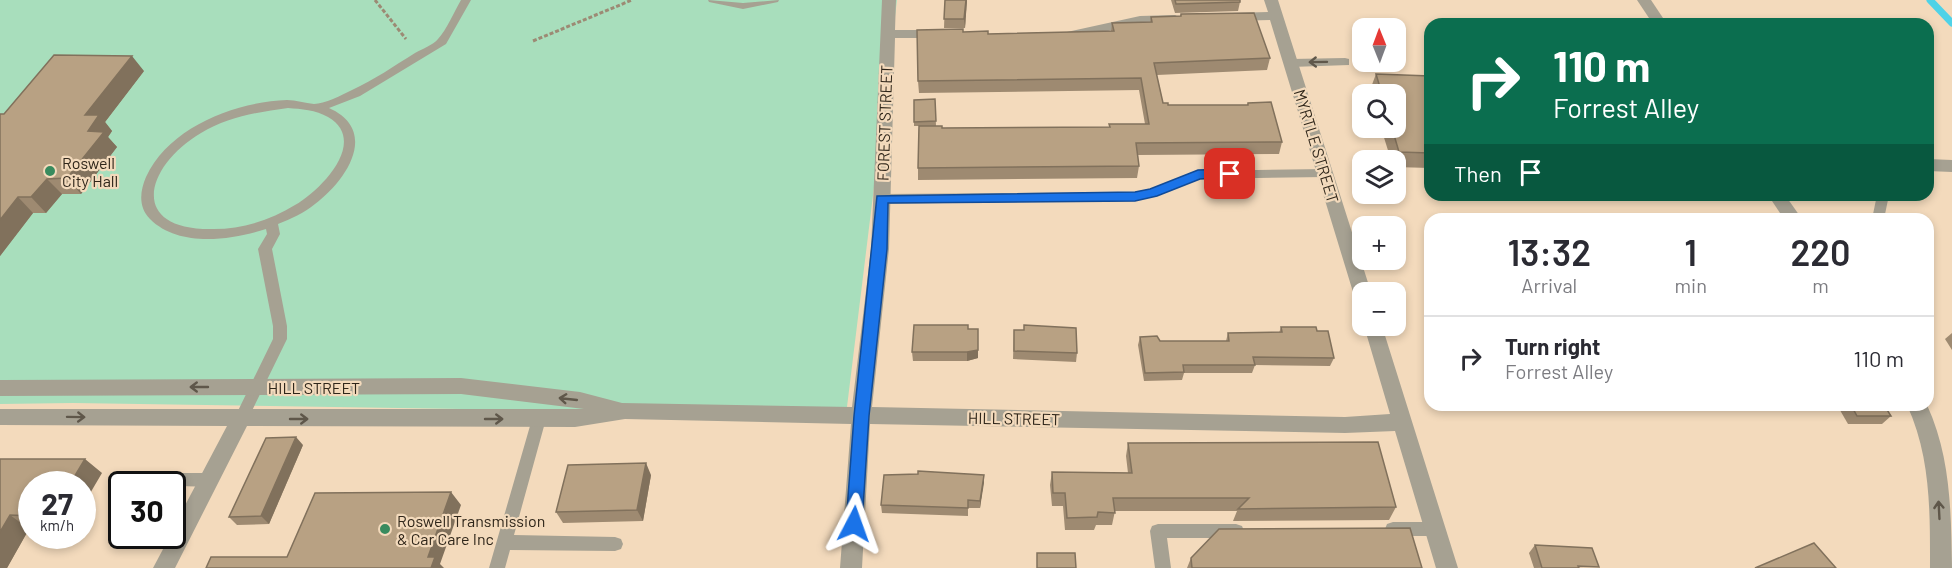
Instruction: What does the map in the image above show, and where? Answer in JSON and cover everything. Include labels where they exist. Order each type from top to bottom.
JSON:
[{"type":"street","name":"FOREST STREET","points":[[851,568],[861,416],[880,249],[889,0]]},
{"type":"street","name":"MYRTLE STREET","points":[[1272,0],[1359,282]]},
{"type":"street","points":[[1644,0],[1656,18]]},
{"type":"street","points":[[1220,18],[1276,16]]},
{"type":"street","points":[[1063,35],[1089,33],[1140,20],[1189,18]]},
{"type":"street","points":[[887,34],[957,34]]},
{"type":"street","points":[[1934,165],[1952,166]]},
{"type":"street","points":[[1375,336],[1447,568]]},
{"type":"street","name":"HILL STREET","points":[[0,388],[461,386],[580,400],[625,411]]},
{"type":"street","name":"HILL STREET","points":[[0,417],[575,419],[625,411],[1345,425],[1403,422]]},
{"type":"street","points":[[1919,411],[1932,448],[1940,507],[1941,568]]},
{"type":"street","points":[[164,568],[241,419]]},
{"type":"lane","points":[[318,108],[356,93],[442,42],[466,0]]},
{"type":"lane","points":[[713,0],[743,6],[774,0]]},
{"type":"lane","points":[[1291,63],[1345,62]]},
{"type":"lane","points":[[338,118],[356,93]]},
{"type":"lane","points":[[288,104],[318,108],[338,118],[349,135],[348,158],[332,184],[301,208],[246,231],[222,234],[187,233],[160,223],[147,205],[147,183],[162,159],[187,137],[219,120],[265,107],[288,104]]},
{"type":"lane","points":[[882,199],[1135,196],[1152,193],[1198,175],[1325,173]]},
{"type":"lane","points":[[241,419],[280,339],[280,326],[265,249],[274,234],[270,221]]},
{"type":"lane","points":[[246,231],[252,240],[265,249]]},
{"type":"lane","points":[[497,568],[539,419]]},
{"type":"lane","points":[[186,480],[209,480]]},
{"type":"lane","points":[[1377,529],[1435,529]]},
{"type":"lane","points":[[1163,568],[1158,531],[1250,531]]},
{"type":"lane","points":[[504,542],[615,544]]},
{"type":"path","points":[[375,0],[406,39]]},
{"type":"path","points":[[533,41],[632,0]]},
{"type":"green space","points":[[0,0],[897,0],[846,415],[73,403],[0,404]]},
{"type":"building","points":[[945,0],[966,0],[964,19],[944,19]]},
{"type":"building","points":[[1175,0],[1240,0],[1240,2],[1176,4]]},
{"type":"building","points":[[1254,13],[1270,58],[1154,63],[1163,103],[1168,103],[1168,105],[1248,105],[1248,103],[1271,102],[1282,142],[1136,143],[1139,166],[918,168],[919,126],[942,126],[942,128],[1110,127],[1109,124],[1149,124],[1141,78],[918,81],[917,30],[963,29],[963,32],[988,31],[988,34],[1114,31],[1112,23],[1152,22],[1151,17],[1181,16],[1181,14]]},
{"type":"building","name":"Roswell City Hall","points":[[54,55],[132,56],[85,115],[99,115],[88,131],[104,132],[67,178],[47,179],[31,197],[18,197],[0,220],[0,114],[4,114]]},
{"type":"building","points":[[1376,74],[1424,76],[1424,153],[1398,150],[1395,138],[1406,138],[1406,84],[1379,84]]},
{"type":"building","points":[[935,99],[936,121],[914,122],[914,100]]},
{"type":"building","points":[[914,325],[968,325],[968,329],[978,329],[978,350],[912,352]]},
{"type":"building","points":[[1024,325],[1076,328],[1077,353],[1014,351],[1014,330],[1024,330]]},
{"type":"building","points":[[1281,327],[1316,327],[1317,331],[1328,331],[1334,358],[1253,357],[1255,365],[1183,365],[1184,372],[1145,373],[1140,337],[1157,336],[1160,341],[1229,341],[1228,333],[1282,332]]},
{"type":"building","points":[[1854,411],[1888,411],[1891,416],[1857,416]]},
{"type":"building","points":[[296,437],[261,516],[229,517],[266,438]]},
{"type":"building","points":[[1378,442],[1396,507],[1238,509],[1249,498],[1113,498],[1115,513],[1098,512],[1097,517],[1067,518],[1065,493],[1053,493],[1052,472],[1132,473],[1128,443]]},
{"type":"building","points":[[0,459],[85,459],[78,471],[18,471],[18,515],[10,515],[0,532]]},
{"type":"building","points":[[646,463],[637,510],[556,512],[568,465]]},
{"type":"building","points":[[918,471],[984,475],[980,501],[968,500],[968,508],[881,505],[884,475],[918,474]]},
{"type":"building","points":[[451,492],[428,557],[435,557],[431,568],[206,568],[211,557],[287,557],[315,493]]},
{"type":"building","points":[[1410,528],[1422,568],[1192,568],[1191,558],[1219,529]]},
{"type":"building","points":[[1814,543],[1836,568],[1755,568]]},
{"type":"building","points":[[1535,545],[1592,548],[1599,567],[1542,568]]},
{"type":"building","points":[[1037,553],[1075,553],[1076,568],[1037,568]]},
{"type":"waterway","points":[[1930,0],[1952,23]]},
{"type":"place","name":"Roswell City Hall","points":[[50,171]]},
{"type":"place","name":"Roswell Transmission & Car Care Inc","points":[[385,529]]},
{"type":"route","points":[[854,524],[861,416],[880,249],[882,199],[1135,196],[1152,193],[1198,175],[1230,174]]}]
